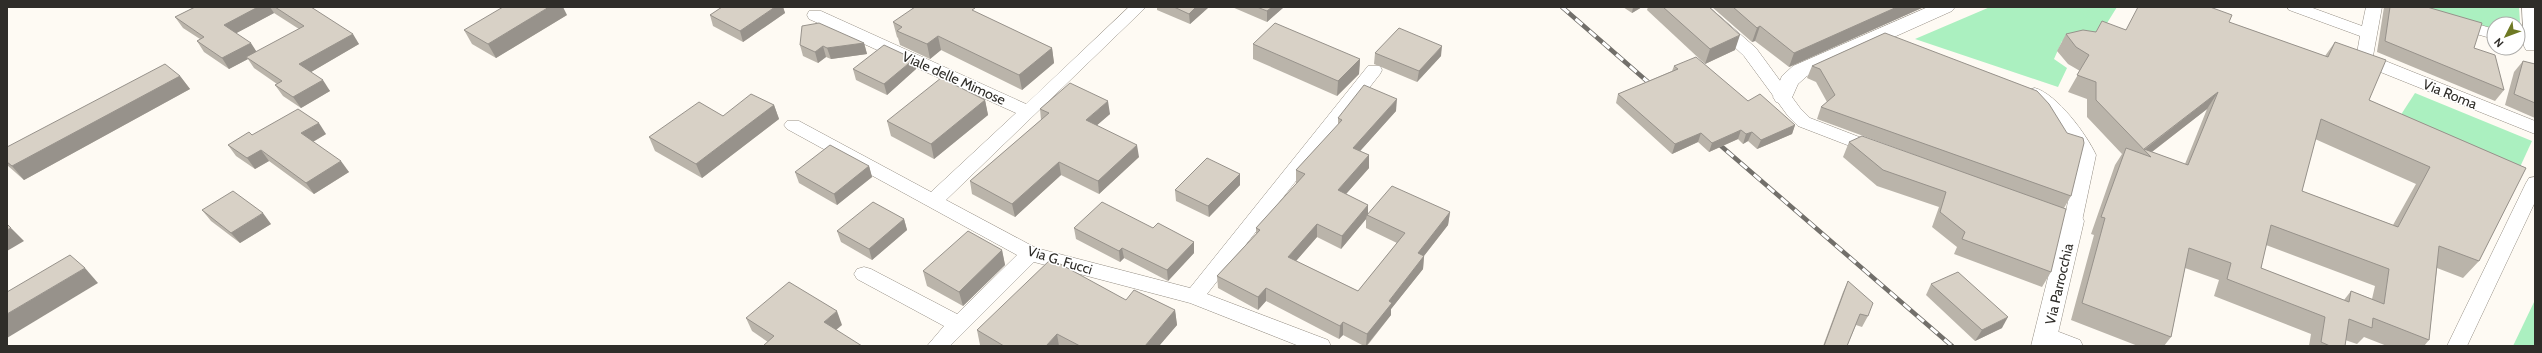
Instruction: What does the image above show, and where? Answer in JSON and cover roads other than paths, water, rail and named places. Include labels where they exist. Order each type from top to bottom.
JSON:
[{"type":"street","points":[[933,201],[1138,7]]},
{"type":"street","points":[[1700,7],[1750,52],[1783,97],[1804,122],[1816,129],[1890,155]]},
{"type":"street","points":[[1783,97],[1785,86],[1793,76],[1945,7]]},
{"type":"street","points":[[2294,7],[2367,32],[2374,7]]},
{"type":"street","points":[[2528,45],[2532,14]]},
{"type":"street","name":"Viale delle Mimose","points":[[815,15],[1027,111]]},
{"type":"street","points":[[2442,18],[2486,32]]},
{"type":"street","name":"Via Roma","points":[[2367,32],[2364,59],[2535,128]]},
{"type":"street","points":[[1882,35],[1904,43]]},
{"type":"street","points":[[1194,297],[1374,70]]},
{"type":"street","points":[[2020,87],[2041,97],[2085,147],[2087,155],[2074,221],[2038,208]]},
{"type":"street","name":"Via G. Fucci","points":[[793,126],[1030,254],[1194,297],[1316,345]]},
{"type":"street","points":[[2457,346],[2535,183]]},
{"type":"street","name":"Via Parrocchia","points":[[2045,341],[2074,221]]},
{"type":"street","points":[[937,346],[1030,254]]},
{"type":"street","points":[[864,274],[958,324]]},
{"type":"street","points":[[2045,341],[2073,346]]},
{"type":"railway","points":[[1562,7],[1656,89]]},
{"type":"railway","points":[[1713,139],[1952,346]]}]
